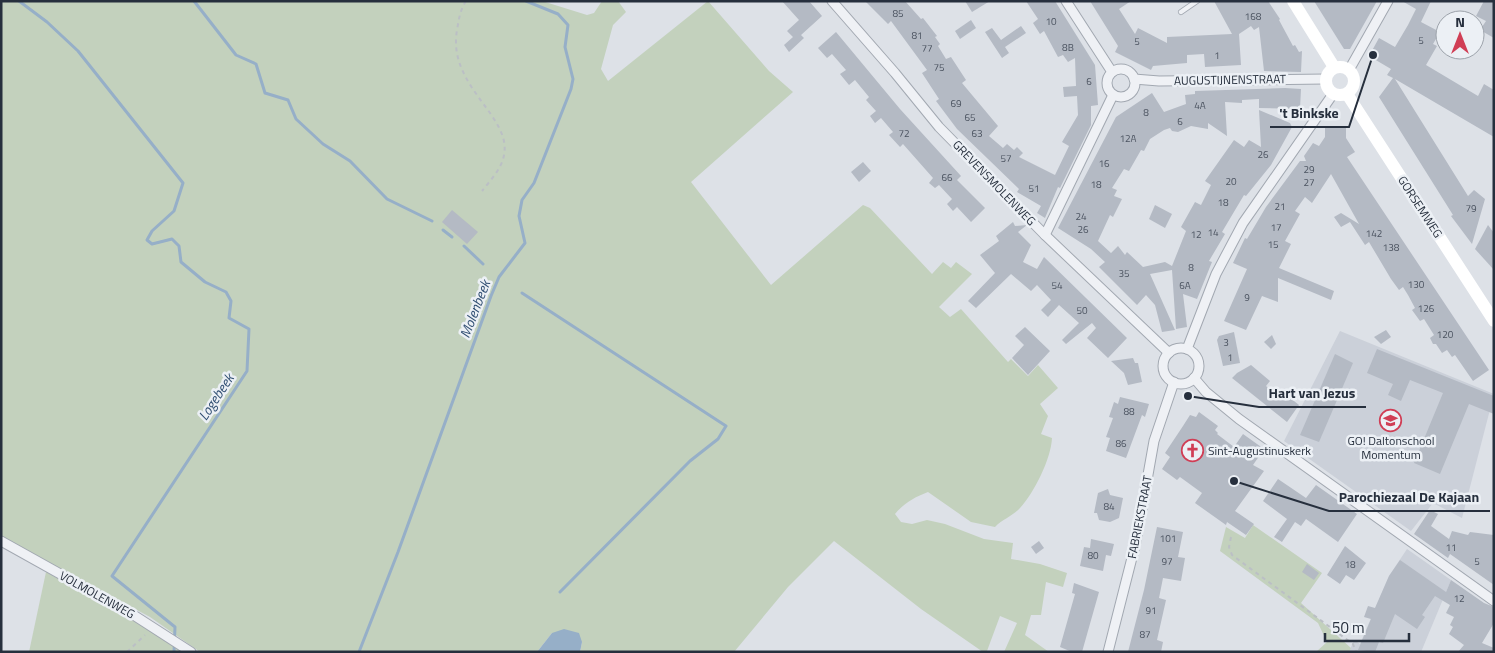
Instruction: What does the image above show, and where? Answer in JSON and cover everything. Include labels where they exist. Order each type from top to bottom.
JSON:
[{"type":"street","name":"GREVENSMOLENWEG","points":[[832,1],[896,73],[939,127],[1045,235],[1169,353]]},
{"type":"street","points":[[1066,1],[1112,72]]},
{"type":"street","points":[[1293,1],[1334,67]]},
{"type":"street","points":[[1349,70],[1388,1]]},
{"type":"street","points":[[1342,66],[1349,70],[1354,80],[1351,90],[1347,94],[1340,96],[1333,94],[1327,88],[1325,79],[1329,71],[1334,67],[1342,66]]},
{"type":"street","points":[[1112,72],[1125,70],[1130,72],[1134,79],[1134,87],[1129,95],[1123,97],[1113,95]]},
{"type":"street","points":[[1112,72],[1107,83],[1113,95]]},
{"type":"street","name":"AUGUSTIJNENSTRAAT","points":[[1134,79],[1159,81],[1325,79]]},
{"type":"street","points":[[1187,349],[1216,274],[1243,223],[1333,94]]},
{"type":"street","name":"GORSEMWEG","points":[[1347,94],[1494,321]]},
{"type":"street","points":[[1045,235],[1113,95]]},
{"type":"street","points":[[1181,348],[1187,349],[1192,352],[1198,362],[1194,378],[1185,383],[1174,382],[1166,376],[1163,366],[1169,353],[1181,348]]},
{"type":"street","points":[[1194,378],[1206,392],[1239,419],[1494,601]]},
{"type":"street","name":"FABRIEKSTRAAT","points":[[1108,652],[1136,542],[1154,441],[1174,382]]},
{"type":"street","name":"VOLMOLENWEG","points":[[1,541],[155,628],[191,652]]},
{"type":"lane","points":[[1181,12],[1197,1]]},
{"type":"path","points":[[466,1],[462,7],[456,37],[457,59],[470,85],[501,130],[505,155],[498,169],[482,191]]},
{"type":"path","points":[[1231,537],[1229,547],[1232,555],[1353,644],[1356,652]]},
{"type":"path","points":[[127,652],[155,628]]},
{"type":"shaded area","name":"GO! Daltonschool Momentum","points":[[1340,331],[1494,394],[1462,518],[1433,503],[1411,531],[1284,441]]},
{"type":"shaded area","points":[[1407,549],[1451,580],[1421,652],[1349,652],[1354,640],[1360,644],[1389,576]]},
{"type":"green space","points":[[1,1],[542,1],[587,15],[594,13],[602,1],[618,1],[626,12],[613,25],[601,69],[608,81],[708,1],[769,71],[793,92],[691,182],[771,285],[863,205],[870,208],[932,274],[943,262],[951,268],[956,262],[972,274],[939,307],[950,317],[961,309],[1008,362],[1011,359],[1028,376],[1038,365],[1058,388],[1040,404],[1048,416],[1041,434],[1052,438],[1049,456],[1031,494],[1014,513],[995,527],[971,522],[928,492],[910,501],[895,514],[901,522],[912,524],[927,520],[945,524],[984,539],[1013,543],[1011,559],[1040,564],[1067,573],[1063,587],[1046,582],[1041,615],[1031,615],[1025,635],[1049,652],[1004,652],[1017,623],[1000,616],[987,651],[983,652],[921,609],[834,541],[788,587],[734,652],[580,652],[582,642],[552,633],[537,652],[200,652],[150,617],[1,537]]},
{"type":"green space","points":[[1253,525],[1322,573],[1301,603],[1351,648],[1349,652],[1316,652],[1327,642],[1318,623],[1220,551],[1226,527],[1245,538]]},
{"type":"green space","points":[[46,572],[171,641],[186,652],[29,652]]},
{"type":"water","points":[[564,629],[579,633],[582,642],[580,652],[537,652],[552,633]]},
{"type":"building","points":[[782,1],[809,1],[822,16],[801,35],[804,38],[789,52],[784,45],[793,37],[787,31],[799,20]]},
{"type":"building","points":[[865,1],[905,1],[921,19],[923,18],[937,36],[935,37],[940,44],[938,46],[946,59],[951,57],[966,80],[962,83],[998,126],[989,136],[1003,148],[1007,144],[1014,150],[1017,147],[1023,153],[1019,157],[1055,175],[1069,146],[1062,142],[1078,115],[1077,96],[1064,97],[1063,87],[1076,86],[1075,58],[1068,62],[1063,55],[1058,57],[1044,31],[1040,34],[1033,23],[1038,19],[1026,1],[1055,1],[1095,65],[1098,105],[1091,106],[1091,125],[1060,188],[1058,187],[1045,218],[1037,213],[1041,206],[1017,192],[1019,189],[957,129],[936,101],[939,99],[922,73],[927,70],[891,21],[888,24]]},
{"type":"building","points":[[965,1],[990,1],[972,12]]},
{"type":"building","points":[[1090,1],[1131,1],[1119,9],[1135,34],[1138,28],[1167,43],[1167,37],[1232,34],[1214,1],[1268,1],[1280,19],[1293,46],[1295,45],[1299,52],[1302,51],[1301,72],[1264,71],[1259,27],[1254,30],[1251,26],[1239,34],[1241,65],[1205,67],[1204,54],[1187,55],[1187,63],[1153,66],[1151,70],[1115,52],[1118,46]]},
{"type":"building","points":[[1314,1],[1377,1],[1350,49],[1344,49]]},
{"type":"building","points":[[1402,1],[1431,1],[1421,22],[1435,29],[1435,41],[1433,44],[1435,45],[1435,49],[1426,65],[1478,96],[1484,84],[1494,90],[1494,137],[1395,79],[1468,196],[1474,190],[1485,199],[1472,244],[1451,216],[1453,215],[1379,97],[1393,78],[1387,75],[1391,69],[1369,56],[1379,38],[1395,47],[1416,9]]},
{"type":"building","points":[[1484,1],[1494,1],[1494,38],[1485,33],[1485,10],[1479,10]]},
{"type":"building","points":[[971,20],[976,28],[960,39],[955,31]]},
{"type":"building","points":[[1021,26],[1026,33],[1005,47],[1009,53],[1002,58],[985,32],[992,28],[1001,40]]},
{"type":"building","points":[[836,32],[900,109],[961,176],[957,180],[985,208],[971,222],[957,207],[953,211],[947,204],[952,199],[939,185],[935,188],[929,183],[933,178],[903,144],[900,147],[889,135],[893,132],[881,118],[875,123],[870,116],[876,111],[866,100],[869,97],[855,80],[849,85],[840,74],[846,70],[832,54],[827,58],[818,48]]},
{"type":"building","points":[[1301,89],[1300,109],[1259,108],[1259,99],[1242,100],[1242,103],[1225,102],[1227,136],[1208,123],[1208,129],[1191,126],[1178,132],[1172,131],[1170,128],[1164,130],[1150,139],[1144,151],[1141,150],[1129,171],[1124,169],[1112,188],[1117,190],[1114,196],[1122,199],[1113,217],[1110,215],[1098,241],[1111,253],[1118,246],[1125,255],[1127,252],[1143,267],[1165,262],[1172,266],[1186,231],[1181,227],[1195,202],[1201,205],[1211,185],[1205,181],[1234,140],[1244,147],[1249,140],[1261,147],[1259,110],[1290,123],[1292,127],[1271,165],[1246,196],[1244,195],[1222,232],[1225,234],[1209,261],[1212,262],[1197,299],[1183,294],[1187,327],[1176,329],[1172,270],[1150,274],[1175,330],[1162,332],[1155,305],[1146,295],[1137,305],[1099,267],[1105,262],[1091,249],[1058,228],[1116,117],[1152,93],[1164,112],[1186,104],[1185,95],[1195,94],[1195,91]]},
{"type":"building","points":[[1325,126],[1346,126],[1346,138],[1355,152],[1347,157],[1489,370],[1473,381],[1455,355],[1452,357],[1447,350],[1442,353],[1436,344],[1433,344],[1430,338],[1434,335],[1424,319],[1420,321],[1412,310],[1415,308],[1403,287],[1399,290],[1369,242],[1365,245],[1350,222],[1341,227],[1334,217],[1341,213],[1359,224],[1331,174],[1312,203],[1305,197],[1295,211],[1300,214],[1285,241],[1291,244],[1279,268],[1334,291],[1331,300],[1278,278],[1278,302],[1262,296],[1246,330],[1224,321],[1247,269],[1233,263],[1245,238],[1247,239],[1266,207],[1300,161],[1306,161],[1304,156],[1313,143],[1319,146],[1325,137]]},
{"type":"building","points":[[863,162],[871,171],[859,182],[851,172]]},
{"type":"building","points":[[1155,205],[1172,214],[1165,228],[1149,219]]},
{"type":"building","points":[[452,210],[478,232],[467,244],[442,222]]},
{"type":"building","points":[[1013,222],[1015,226],[1027,225],[1018,232],[1031,245],[1023,262],[1037,269],[1044,257],[1127,338],[1108,358],[1087,338],[1096,328],[1092,323],[1066,344],[1062,340],[1079,323],[1059,305],[1048,317],[1041,310],[1051,300],[1037,285],[1031,291],[1011,274],[976,308],[968,301],[995,273],[980,255],[999,241],[996,236]]},
{"type":"building","points":[[1488,225],[1494,233],[1494,270],[1475,249]]},
{"type":"building","points":[[1025,327],[1050,351],[1028,375],[1012,358],[1024,345],[1015,336]]},
{"type":"building","points":[[1386,330],[1391,337],[1381,344],[1374,337]]},
{"type":"building","points":[[1234,332],[1240,363],[1223,366],[1217,340],[1219,336]]},
{"type":"building","points":[[1272,335],[1276,344],[1271,349],[1264,342]]},
{"type":"building","points":[[1377,349],[1494,396],[1494,414],[1469,404],[1440,474],[1414,463],[1443,393],[1410,380],[1401,401],[1388,395],[1393,384],[1367,373]]},
{"type":"building","points":[[1335,354],[1353,363],[1319,442],[1300,435]]},
{"type":"building","points":[[1133,358],[1135,363],[1138,363],[1142,382],[1128,385],[1124,373],[1111,361]]},
{"type":"building","points":[[1251,365],[1270,381],[1266,386],[1273,392],[1286,401],[1289,397],[1299,405],[1287,422],[1232,378]]},
{"type":"building","points":[[1120,397],[1149,404],[1145,417],[1142,415],[1126,458],[1106,451],[1110,438],[1106,437],[1113,418],[1109,417],[1114,402],[1118,404]]},
{"type":"building","points":[[1199,412],[1218,426],[1215,430],[1217,434],[1234,447],[1243,434],[1264,449],[1253,465],[1264,471],[1235,511],[1254,524],[1246,535],[1227,522],[1226,525],[1195,503],[1202,493],[1180,477],[1177,480],[1162,469],[1170,457],[1165,453],[1190,415],[1196,417]]},
{"type":"building","points":[[1278,479],[1306,498],[1316,485],[1357,514],[1338,542],[1306,519],[1301,526],[1295,522],[1282,542],[1274,537],[1287,519],[1263,501]]},
{"type":"building","points":[[1108,489],[1110,495],[1123,498],[1119,518],[1110,522],[1099,520],[1097,513],[1094,513],[1098,493]]},
{"type":"building","points":[[1430,510],[1438,514],[1431,526],[1449,539],[1452,531],[1468,535],[1470,532],[1494,535],[1494,585],[1450,554],[1448,558],[1414,534]]},
{"type":"building","points":[[1157,527],[1183,532],[1178,557],[1185,558],[1181,581],[1163,578],[1159,598],[1166,600],[1157,640],[1163,642],[1161,652],[1128,652],[1144,590]]},
{"type":"building","points":[[1091,539],[1114,544],[1111,556],[1106,555],[1103,571],[1080,566],[1084,547],[1090,548]]},
{"type":"building","points":[[1039,541],[1044,548],[1036,554],[1031,547]]},
{"type":"building","points":[[1345,546],[1366,563],[1354,580],[1346,575],[1340,584],[1327,575]]},
{"type":"building","points":[[1400,560],[1446,592],[1451,580],[1484,603],[1494,607],[1494,623],[1482,643],[1494,648],[1494,652],[1458,652],[1464,645],[1449,634],[1453,627],[1450,625],[1454,617],[1446,613],[1450,605],[1435,596],[1422,615],[1425,617],[1417,629],[1395,614],[1383,643],[1379,642],[1375,652],[1358,650],[1371,619],[1364,617],[1368,606],[1375,608],[1389,576]]},
{"type":"building","points":[[1307,564],[1319,573],[1314,580],[1302,572]]},
{"type":"building","points":[[1074,583],[1099,592],[1082,652],[1072,652],[1060,647],[1075,594],[1072,593]]},
{"type":"waterway","name":"Logebeek","points":[[19,1],[47,22],[78,51],[183,183],[174,211],[152,231],[147,240],[152,244],[172,239],[179,246],[181,262],[205,282],[226,292],[231,301],[229,318],[249,329],[247,371],[112,576],[175,627],[174,652]]},
{"type":"waterway","name":"Logebeek","points":[[194,1],[236,55],[256,64],[265,93],[288,100],[296,119],[323,144],[350,161],[387,199],[432,221]]},
{"type":"waterway","name":"Molenbeek","points":[[359,652],[398,552],[491,296],[499,277],[525,243],[519,216],[522,200],[534,183],[571,89],[573,79],[565,47],[568,25],[558,14],[526,1]]},
{"type":"waterway","name":"Logebeek","points":[[443,230],[452,237]]},
{"type":"waterway","name":"Logebeek","points":[[464,246],[483,264]]},
{"type":"waterway","points":[[522,293],[726,426],[718,439],[690,461],[560,592]]},
{"type":"place","name":"'t Binkske","points":[[1373,55]]},
{"type":"place","name":"Hart van Jezus","points":[[1188,396]]},
{"type":"place","name":"GO! Daltonschool Momentum","points":[[1391,420]]},
{"type":"place","name":"Sint-Augustinuskerk","points":[[1192,451]]},
{"type":"place","name":"Parochiezaal De Kajaan","points":[[1234,481]]}]
